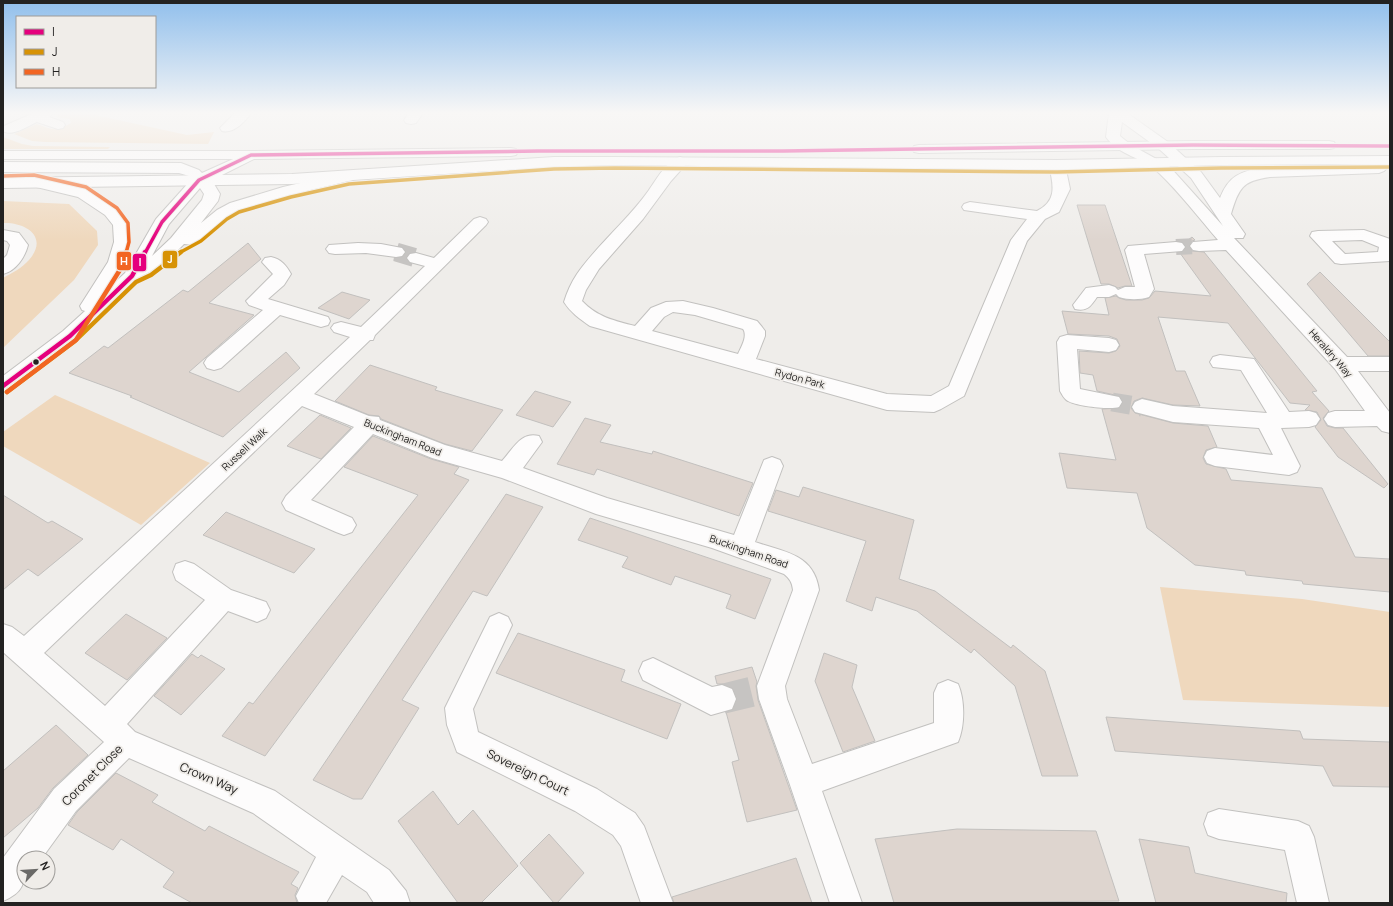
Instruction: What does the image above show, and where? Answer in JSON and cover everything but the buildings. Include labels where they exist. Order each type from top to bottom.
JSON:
[{"type":"street","points":[[3,386],[70,336],[132,276],[162,222],[199,180],[250,155]]},
{"type":"street","points":[[1137,155],[1156,163]]},
{"type":"street","name":"Heraldry Way","points":[[1175,155],[1196,175],[1261,266],[1275,291]]},
{"type":"street","points":[[1374,155],[1389,156]]},
{"type":"street","points":[[3,182],[348,177],[554,162],[1057,165],[1389,156]]},
{"type":"street","points":[[1223,214],[1228,195],[1236,183],[1256,174],[1270,172],[1379,168],[1389,156]]},
{"type":"street","name":"Rydon Park","points":[[680,162],[668,172],[647,205],[583,278],[575,294],[574,302],[582,312],[597,322],[887,402],[934,404],[957,391],[1019,240],[1039,216],[1053,209],[1062,189],[1057,165]]},
{"type":"street","name":"Heraldry Way","points":[[1156,163],[1342,364],[1386,421]]},
{"type":"street","points":[[3,167],[181,168],[194,173],[199,180],[208,187],[212,194],[210,201],[170,250]]},
{"type":"street","points":[[132,276],[147,269],[170,250],[197,235],[223,213],[236,206],[289,190],[348,177]]},
{"type":"street","points":[[33,182],[83,193],[111,212],[121,226],[122,242],[117,262],[70,336]]},
{"type":"street","points":[[970,208],[1039,216]]},
{"type":"street","name":"Russell Walk","points":[[14,645],[300,396],[366,335],[480,222]]},
{"type":"street","points":[[3,235],[13,237],[19,245],[17,253],[11,262],[3,269]]},
{"type":"street","points":[[1199,246],[1231,245]]},
{"type":"street","points":[[334,249],[363,247],[386,249],[396,252]]},
{"type":"street","points":[[1082,305],[1092,292],[1143,293],[1145,289],[1134,250],[1176,247]]},
{"type":"street","points":[[416,258],[437,264]]},
{"type":"street","points":[[271,262],[278,267],[282,274],[278,281],[255,302],[321,321]]},
{"type":"street","points":[[639,334],[656,314],[667,308],[684,306],[750,325],[755,331],[755,336],[744,363]]},
{"type":"street","points":[[214,363],[276,308]]},
{"type":"street","points":[[341,328],[366,335]]},
{"type":"street","points":[[1109,345],[1067,342],[1070,391],[1075,396],[1112,402]]},
{"type":"street","points":[[1215,457],[1289,466],[1274,420],[1247,364],[1220,362]]},
{"type":"street","points":[[1342,364],[1390,364]]},
{"type":"street","name":"Buckingham Road","points":[[300,396],[371,423],[440,452],[507,471],[604,507],[714,538],[793,566],[800,572],[805,580],[806,590],[765,688],[773,699],[804,782],[846,903]]},
{"type":"street","points":[[1142,407],[1173,414],[1274,420],[1309,420]]},
{"type":"street","name":"Heraldry Way","points":[[1335,419],[1386,421]]},
{"type":"street","points":[[344,525],[294,502],[371,423]]},
{"type":"street","points":[[507,471],[531,442]]},
{"type":"street","points":[[741,548],[772,466]]},
{"type":"street","points":[[185,572],[223,598],[257,610]]},
{"type":"street","name":"Coronet Close","points":[[3,885],[115,734],[223,598]]},
{"type":"street","name":"Sovereign Court","points":[[499,625],[459,708],[461,725],[467,742],[586,800],[624,824],[633,837],[657,903]]},
{"type":"street","name":"Crown Way","points":[[14,645],[115,734],[264,802],[378,881],[394,903]]},
{"type":"street","points":[[653,671],[711,701],[722,699]]},
{"type":"street","points":[[804,782],[948,732],[948,693]]},
{"type":"street","points":[[1219,824],[1298,838],[1313,903]]},
{"type":"street","points":[[312,896],[337,852]]},
{"type":"shaded area","points":[[3,201],[69,204],[97,231],[98,245],[74,280],[3,348],[3,278],[17,270],[29,260],[35,252],[37,244],[36,238],[27,228],[12,223],[3,223]]},
{"type":"shaded area","points":[[55,395],[210,463],[141,525],[3,446],[3,432]]},
{"type":"shaded area","points":[[1160,587],[1302,599],[1390,612],[1390,707],[1183,700]]},
{"type":"tunnel","points":[[1176,247],[1199,246]]},
{"type":"tunnel","points":[[399,253],[396,252],[416,258]]},
{"type":"tunnel","points":[[1112,402],[1142,407]]},
{"type":"tunnel","points":[[722,699],[759,690]]},
{"type":"transit line","name":"I","points":[[3,386],[70,336],[132,276],[162,222],[199,180],[250,155]]},
{"type":"transit line","name":"J","points":[[7,392],[75,341],[136,282],[151,275],[174,256],[201,241],[227,219],[239,212],[291,197],[349,184],[554,169],[615,168],[1057,172],[1221,168],[1390,167]]},
{"type":"transit line","name":"H","points":[[3,176],[34,175],[86,187],[117,208],[128,223],[129,242],[123,265],[76,340],[7,392]]}]
